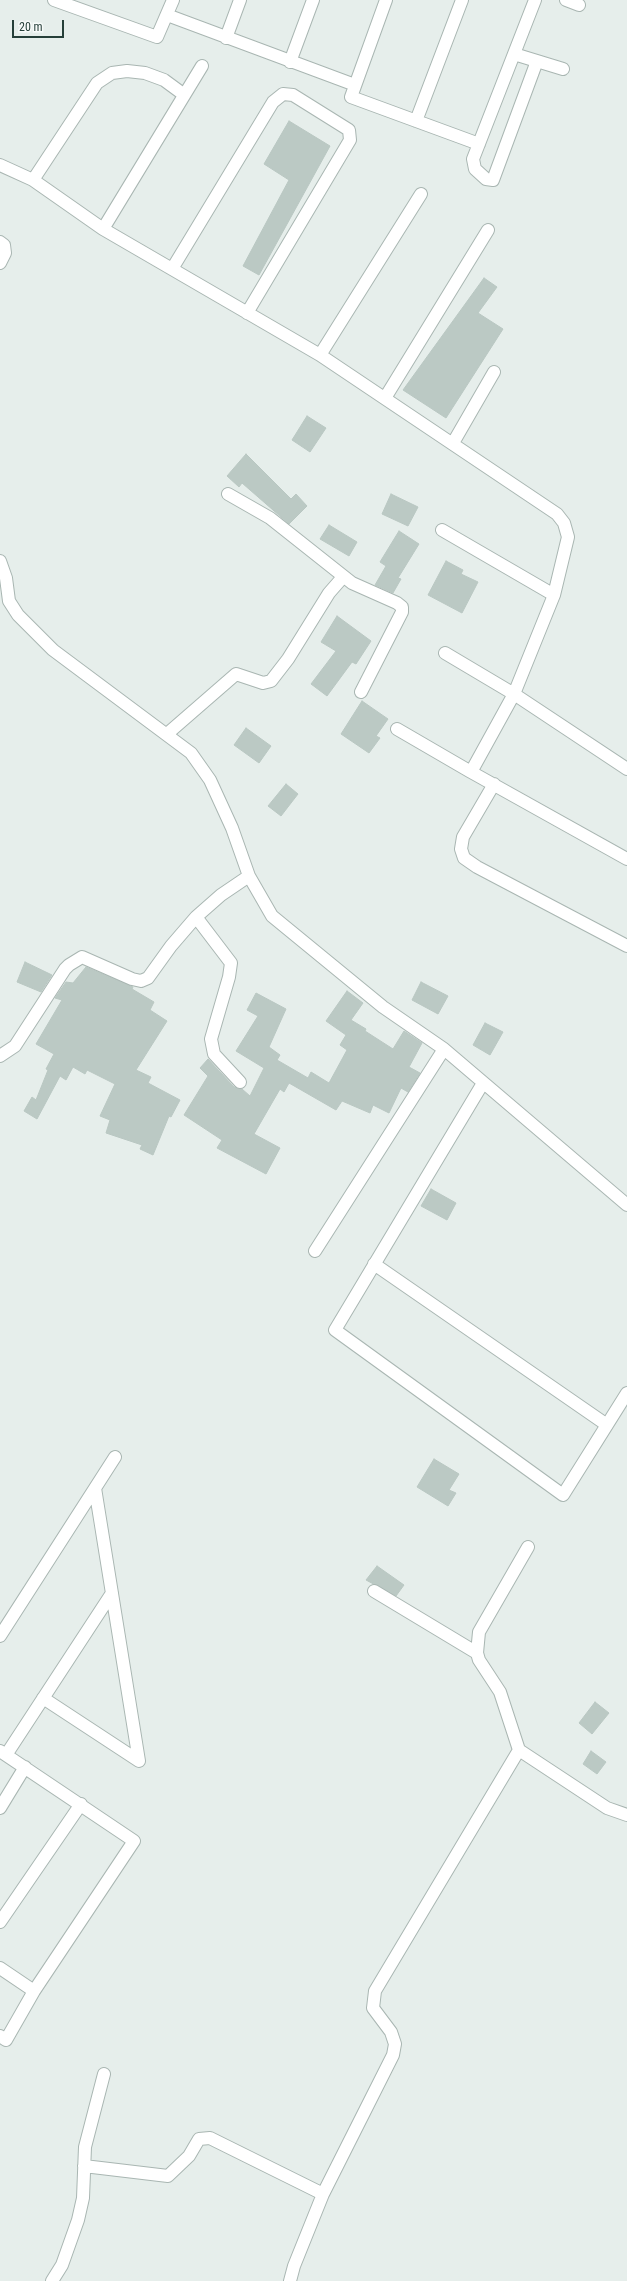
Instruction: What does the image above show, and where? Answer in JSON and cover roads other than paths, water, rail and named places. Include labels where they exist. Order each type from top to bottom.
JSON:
[{"type":"street","points":[[54,0],[153,36],[160,34],[173,0]]},
{"type":"street","points":[[226,38],[240,0]]},
{"type":"street","points":[[290,62],[313,0]]},
{"type":"street","points":[[386,0],[351,97],[479,144]]},
{"type":"street","points":[[416,121],[462,0]]},
{"type":"street","points":[[535,0],[474,159],[475,169],[486,179],[492,180],[537,61]]},
{"type":"street","points":[[566,0],[579,5]]},
{"type":"street","points":[[167,15],[355,85]]},
{"type":"street","points":[[514,54],[562,69]]},
{"type":"street","points":[[103,229],[183,94],[202,66]]},
{"type":"street","points":[[33,180],[97,83],[112,73],[127,71],[145,73],[164,80],[183,94]]},
{"type":"street","points":[[172,269],[274,102],[283,94],[293,95],[349,130],[350,140],[247,313]]},
{"type":"street","points":[[0,165],[33,180],[103,229],[320,355],[557,514],[564,523],[568,537],[554,595],[514,694],[471,772]]},
{"type":"street","points":[[320,355],[421,194]]},
{"type":"street","points":[[385,398],[488,230]]},
{"type":"street","points":[[0,242],[4,245],[5,253],[0,263]]},
{"type":"street","points":[[452,443],[494,372]]},
{"type":"street","points":[[228,494],[270,518],[352,583],[397,603],[402,608],[361,692]]},
{"type":"street","points":[[442,530],[554,595]]},
{"type":"street","points":[[0,561],[6,578],[9,600],[18,615],[64,659],[191,753],[210,780],[232,828],[249,876],[272,916],[383,1007],[444,1049],[627,1205]]},
{"type":"street","points":[[166,734],[236,674],[263,683],[271,681],[288,659],[329,593],[343,577]]},
{"type":"street","points":[[445,653],[514,694],[627,769]]},
{"type":"street","points":[[397,729],[627,859]]},
{"type":"street","points":[[494,784],[464,837],[461,849],[464,858],[477,867],[627,946]]},
{"type":"street","points":[[0,1056],[15,1046],[65,969],[70,965],[82,957],[132,979],[141,981],[148,978],[171,946],[196,918],[221,895],[249,876]]},
{"type":"street","points":[[196,918],[232,963],[211,1039],[214,1054],[240,1082]]},
{"type":"street","points":[[315,1251],[444,1049]]},
{"type":"street","points":[[483,1082],[335,1330],[563,1495],[627,1393]]},
{"type":"street","points":[[374,1264],[607,1425]]},
{"type":"street","points":[[0,1636],[115,1457]]},
{"type":"street","points":[[44,1698],[140,1761],[95,1488]]},
{"type":"street","points":[[528,1547],[479,1632],[477,1653],[479,1660],[500,1692],[519,1750],[607,1808],[627,1815]]},
{"type":"street","points":[[374,1591],[477,1653]]},
{"type":"street","points":[[2,2041],[134,1841],[3,1753],[44,1698],[112,1593]]},
{"type":"street","points":[[290,2281],[294,2266],[323,2194],[392,2056],[394,2044],[391,2032],[373,2008],[374,1990],[519,1750]]},
{"type":"street","points":[[0,1808],[25,1767]]},
{"type":"street","points":[[0,1922],[81,1804]]},
{"type":"street","points":[[0,1968],[34,1992]]},
{"type":"street","points":[[52,2281],[62,2265],[78,2220],[83,2198],[85,2147],[104,2074]]},
{"type":"street","points":[[84,2166],[168,2176],[189,2156],[200,2139],[210,2138],[323,2194]]}]
